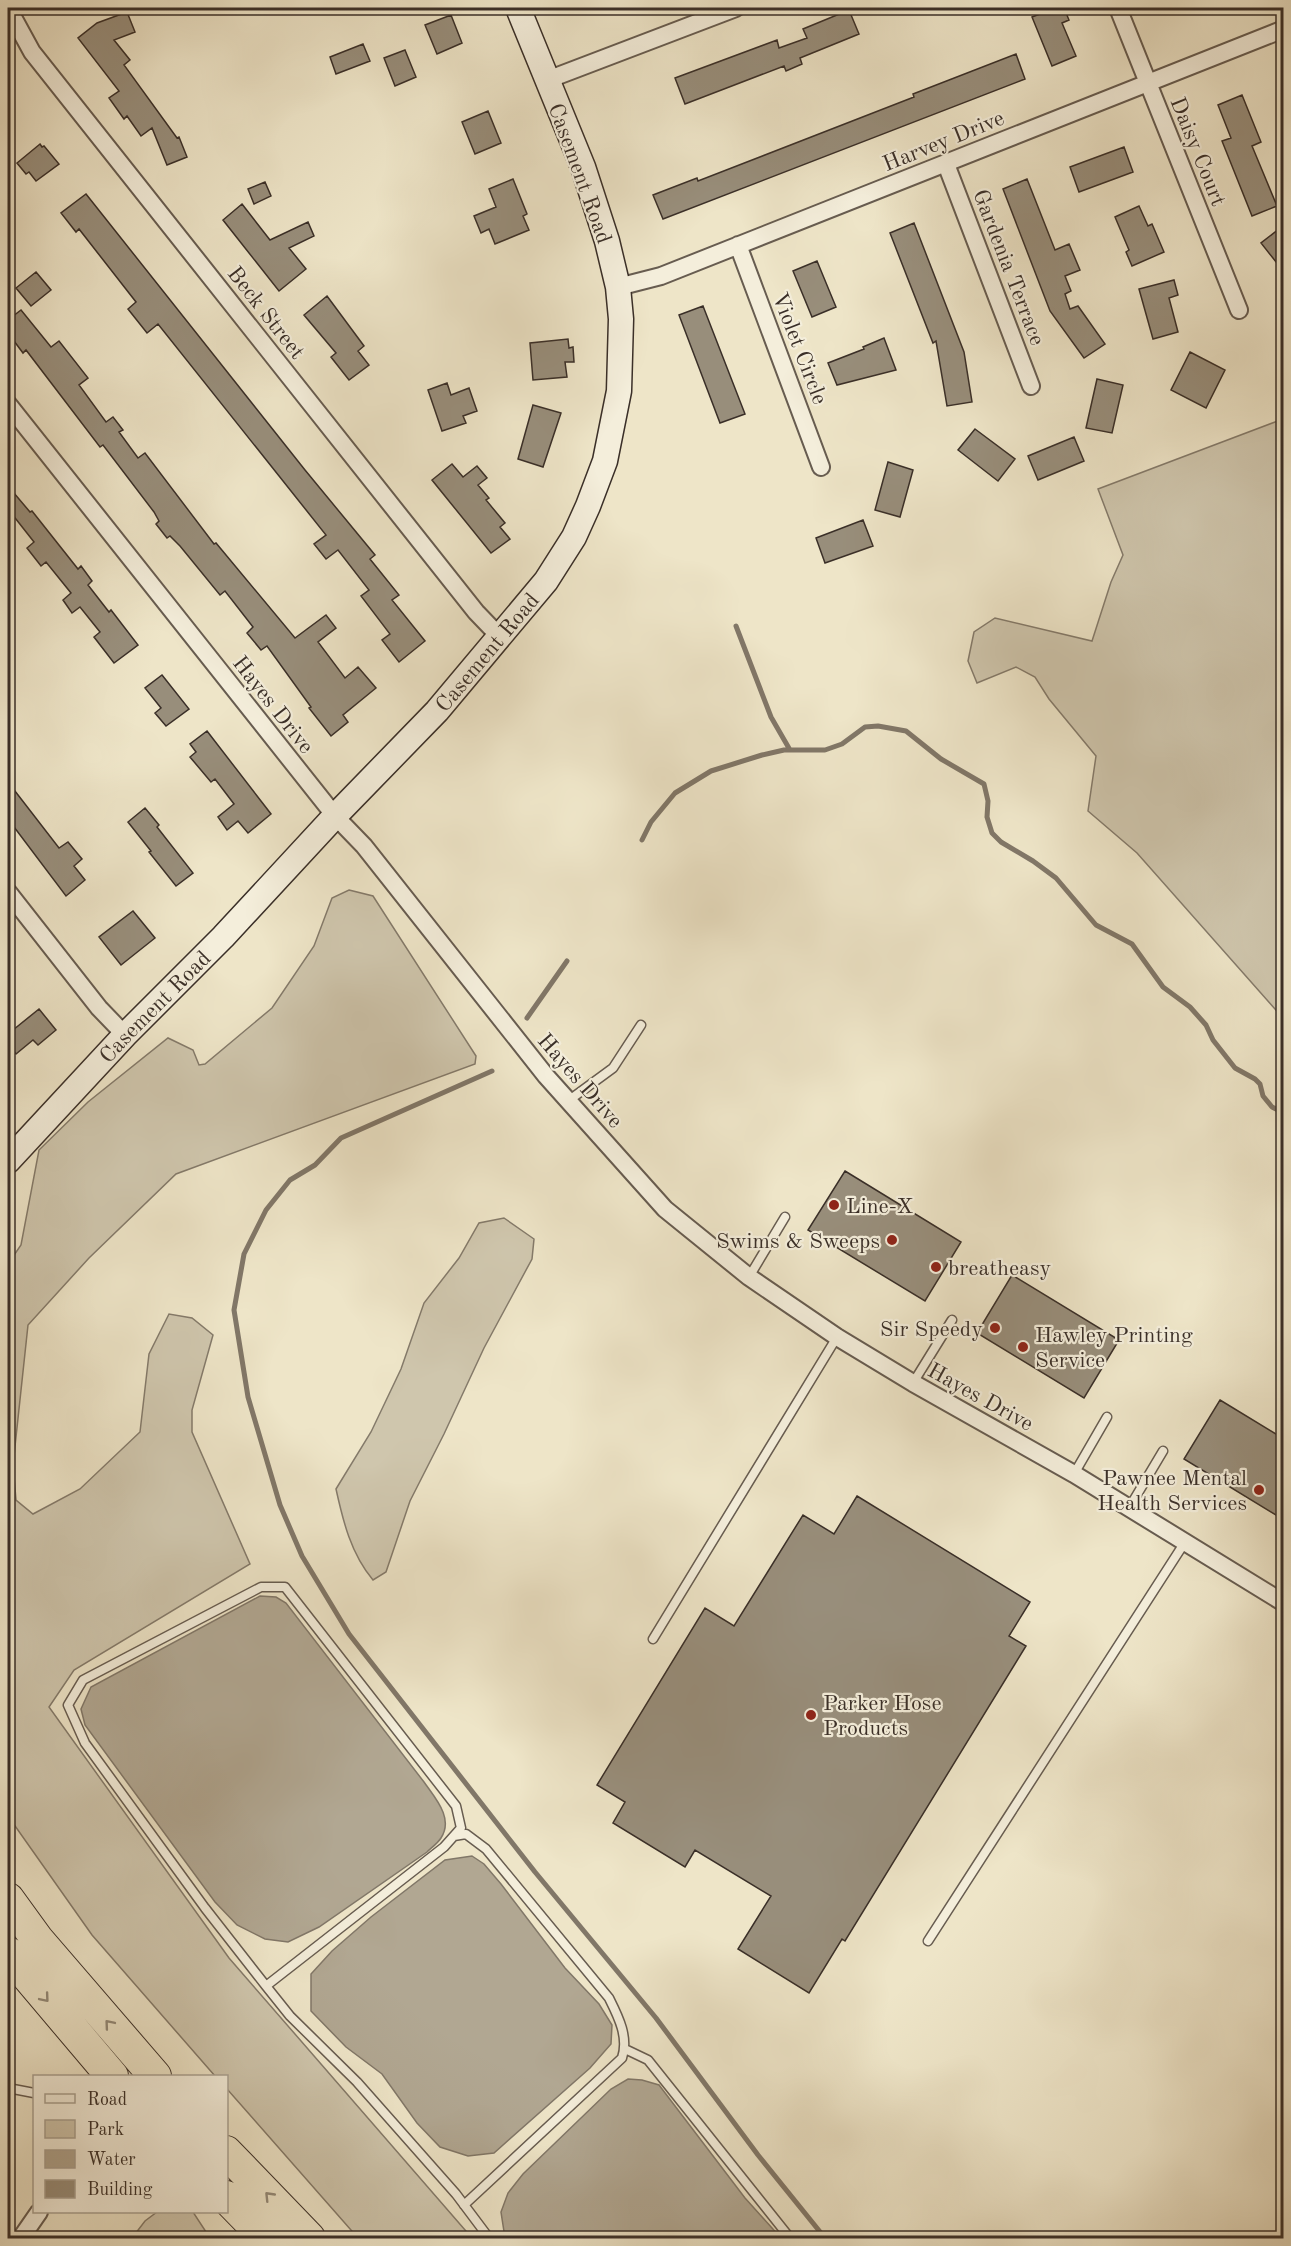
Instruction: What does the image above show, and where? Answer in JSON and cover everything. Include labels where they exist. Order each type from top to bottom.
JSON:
[{"type":"highway","points":[[8,1899],[142,2072]]},
{"type":"highway","points":[[8,1953],[111,2075]]},
{"type":"highway","points":[[228,2154],[309,2238]]},
{"type":"highway","points":[[228,2199],[266,2238]]},
{"type":"street","name":"Casement Road","points":[[8,1161],[125,1035],[223,937],[335,816],[437,711],[546,581],[574,537],[605,461],[619,391],[621,329],[618,287],[607,241],[583,167],[518,8]]},
{"type":"street","points":[[547,81],[736,8]]},
{"type":"street","name":"Daisy Court","points":[[1118,8],[1239,310]]},
{"type":"street","name":"Beck Street","points":[[9,12],[39,60],[469,603],[500,637]]},
{"type":"street","name":"Harvey Drive","points":[[618,287],[659,276],[1284,30]]},
{"type":"street","name":"Gardenia Terrace","points":[[946,164],[1031,386]]},
{"type":"street","name":"Violet Circle","points":[[738,245],[822,467]]},
{"type":"street","name":"Hayes Drive","points":[[8,404],[335,816],[364,846],[511,1033],[568,1101],[665,1209],[748,1277],[837,1337],[1074,1474],[1283,1603]]},
{"type":"street","points":[[8,892],[99,1008],[125,1035]]},
{"type":"street","points":[[21,2238],[38,2213]]},
{"type":"lane","points":[[568,1101],[613,1068],[641,1025]]},
{"type":"lane","points":[[748,1277],[785,1217]]},
{"type":"lane","points":[[913,1383],[952,1320]]},
{"type":"lane","points":[[653,1639],[837,1337]]},
{"type":"lane","points":[[1074,1474],[1107,1417]]},
{"type":"lane","points":[[1129,1508],[1163,1451]]},
{"type":"lane","points":[[928,1941],[1185,1542]]},
{"type":"lane","points":[[266,1986],[444,1847],[461,1828],[456,1806],[285,1587],[261,1587],[83,1680],[68,1705],[85,1743],[205,1908],[266,1986],[290,2016],[357,2082],[464,2205],[489,2238]]},
{"type":"lane","points":[[454,1836],[466,1834],[486,1849],[609,1998],[620,2020],[625,2049],[622,2058],[464,2205]]},
{"type":"lane","points":[[625,2049],[648,2060],[790,2238]]},
{"type":"lane","points":[[8,2088],[33,2093]]},
{"type":"green space","points":[[1283,419],[1283,1018],[1137,853],[1088,811],[1096,756],[1049,699],[1035,677],[1016,667],[977,683],[968,661],[974,632],[995,618],[1092,641],[1111,582],[1123,555],[1098,489]]},
{"type":"green space","points":[[349,890],[373,896],[476,1056],[475,1064],[176,1174],[89,1258],[28,1325],[13,1465],[16,1500],[33,1514],[80,1489],[140,1432],[149,1354],[169,1314],[192,1318],[213,1335],[192,1410],[192,1432],[250,1564],[74,1670],[49,1707],[229,1958],[472,2238],[358,2238],[228,2090],[228,2075],[214,2075],[92,1935],[8,1816],[8,1264],[21,1245],[39,1150],[88,1102],[168,1038],[193,1050],[199,1065],[205,1064],[272,1008],[314,946],[332,898]]},
{"type":"green space","points":[[504,1218],[534,1239],[532,1259],[484,1348],[410,1501],[386,1572],[373,1580],[353,1548],[336,1489],[371,1432],[401,1369],[424,1303],[459,1258],[479,1223]]},
{"type":"green space","points":[[156,2213],[194,2213],[210,2238],[132,2238],[145,2221]]},
{"type":"water","points":[[260,1596],[276,1597],[286,1603],[438,1801],[445,1823],[441,1838],[427,1852],[319,1927],[288,1942],[265,1939],[237,1925],[215,1902],[85,1725],[81,1709],[91,1687]]},
{"type":"water","points":[[472,1856],[484,1864],[501,1884],[565,1968],[599,2004],[612,2025],[611,2044],[590,2068],[494,2153],[468,2156],[440,2147],[417,2123],[382,2074],[346,2047],[311,2011],[311,1974],[332,1951],[371,1917],[445,1860]]},
{"type":"water","points":[[628,2079],[659,2085],[745,2198],[781,2238],[505,2238],[501,2212],[508,2193],[523,2174],[611,2089]]},
{"type":"building","points":[[1056,8],[1064,8],[1069,20],[1062,23],[1076,56],[1052,66],[1032,17]]},
{"type":"building","points":[[849,10],[859,34],[800,58],[802,64],[786,71],[784,66],[685,104],[675,78],[777,40],[779,48],[807,38],[803,29]]},
{"type":"building","points":[[127,12],[135,32],[114,40],[130,60],[124,65],[177,138],[179,137],[187,157],[167,165],[152,128],[141,136],[127,116],[124,119],[109,98],[119,91],[78,38],[97,23]]},
{"type":"building","points":[[451,15],[462,43],[437,54],[425,25]]},
{"type":"building","points":[[363,44],[370,61],[336,74],[330,57]]},
{"type":"building","points":[[405,50],[416,77],[395,86],[384,58]]},
{"type":"building","points":[[1016,54],[1025,79],[663,219],[653,195],[697,178],[698,181],[914,97],[913,94]]},
{"type":"building","points":[[1242,95],[1261,142],[1252,146],[1277,206],[1252,216],[1222,141],[1231,138],[1218,105]]},
{"type":"building","points":[[488,111],[501,143],[475,154],[462,122]]},
{"type":"building","points":[[40,144],[59,164],[36,181],[17,163]]},
{"type":"building","points":[[1124,147],[1133,172],[1079,192],[1070,167]]},
{"type":"building","points":[[513,179],[527,214],[523,216],[529,230],[495,244],[489,229],[481,233],[474,216],[496,207],[489,189]]},
{"type":"building","points":[[1027,179],[1055,250],[1069,244],[1080,270],[1065,276],[1071,291],[1065,294],[1070,309],[1078,306],[1105,344],[1084,358],[1050,311],[1003,189]]},
{"type":"building","points":[[265,182],[271,196],[254,204],[248,189]]},
{"type":"building","points":[[86,194],[375,555],[370,559],[399,595],[392,600],[425,641],[399,662],[382,640],[390,634],[361,596],[369,590],[338,550],[326,559],[314,544],[326,535],[158,324],[147,333],[128,309],[136,302],[79,229],[76,232],[61,213]]},
{"type":"building","points":[[242,204],[270,240],[308,222],[314,236],[289,248],[306,269],[279,291],[223,220]]},
{"type":"building","points":[[1139,206],[1148,226],[1152,224],[1164,252],[1132,266],[1126,252],[1129,250],[1115,217]]},
{"type":"building","points":[[914,223],[964,352],[972,402],[947,406],[936,341],[933,343],[890,233]]},
{"type":"building","points":[[1284,225],[1284,272],[1261,243]]},
{"type":"building","points":[[817,261],[836,307],[812,317],[793,271]]},
{"type":"building","points":[[36,272],[51,290],[31,306],[16,288]]},
{"type":"building","points":[[1174,280],[1178,295],[1169,298],[1178,332],[1153,339],[1139,289]]},
{"type":"building","points":[[327,296],[364,346],[358,351],[369,365],[349,380],[331,357],[336,353],[304,315]]},
{"type":"building","points":[[703,306],[745,414],[720,423],[679,315]]},
{"type":"building","points":[[21,310],[51,347],[59,341],[88,378],[79,385],[106,422],[113,417],[123,430],[119,432],[138,458],[145,453],[214,544],[216,543],[295,638],[326,615],[336,628],[318,642],[345,678],[358,667],[376,688],[343,715],[348,722],[331,736],[267,646],[261,650],[247,633],[253,627],[225,591],[220,595],[180,546],[170,536],[167,538],[156,524],[159,521],[154,512],[103,445],[100,447],[26,350],[23,353],[8,333],[8,320]]},
{"type":"building","points":[[884,338],[896,370],[837,385],[828,363],[864,349],[863,347]]},
{"type":"building","points":[[568,339],[569,348],[573,347],[574,362],[565,362],[567,377],[533,380],[530,343]]},
{"type":"building","points":[[1190,352],[1225,370],[1206,408],[1171,390]]},
{"type":"building","points":[[1097,379],[1123,385],[1112,433],[1086,428]]},
{"type":"building","points":[[447,383],[451,395],[469,388],[477,411],[463,416],[466,423],[442,431],[428,390]]},
{"type":"building","points":[[533,405],[561,413],[543,467],[518,459]]},
{"type":"building","points":[[975,429],[1015,459],[998,481],[958,450]]},
{"type":"building","points":[[1074,437],[1084,461],[1038,480],[1028,456]]},
{"type":"building","points":[[888,462],[913,470],[900,517],[875,510]]},
{"type":"building","points":[[452,464],[463,477],[477,466],[487,478],[478,485],[489,498],[486,500],[505,523],[500,527],[510,539],[491,553],[432,480]]},
{"type":"building","points":[[8,486],[30,512],[32,511],[78,569],[81,566],[92,581],[88,585],[138,645],[114,663],[94,637],[100,632],[80,607],[72,613],[63,600],[71,593],[46,562],[41,566],[27,548],[34,542],[8,509]]},
{"type":"building","points":[[863,520],[873,546],[825,563],[816,538]]},
{"type":"building","points":[[162,675],[189,709],[166,726],[155,713],[161,708],[145,688]]},
{"type":"building","points":[[207,731],[271,814],[248,833],[238,821],[227,830],[218,817],[234,804],[215,779],[211,782],[190,757],[196,752],[190,744]]},
{"type":"building","points":[[8,782],[59,848],[68,842],[82,859],[74,866],[85,880],[66,896],[8,819]]},
{"type":"building","points":[[145,808],[193,873],[176,886],[128,822]]},
{"type":"building","points":[[133,911],[155,938],[121,965],[99,937]]},
{"type":"building","points":[[39,1009],[56,1030],[38,1045],[33,1040],[16,1054],[8,1044],[8,1034]]},
{"type":"building","points":[[845,1171],[961,1242],[925,1301],[808,1230]]},
{"type":"building","points":[[1012,1275],[1119,1340],[1084,1398],[977,1333]]},
{"type":"building","name":"Pawnee Mental Health Services","points":[[1220,1400],[1284,1439],[1284,1520],[1184,1459]]},
{"type":"building","name":"Parker Hose Products","points":[[857,1496],[1030,1602],[1009,1636],[1026,1646],[845,1941],[842,1939],[809,1993],[738,1949],[771,1896],[695,1850],[685,1867],[613,1823],[625,1802],[597,1785],[705,1608],[734,1626],[803,1515],[834,1534]]},
{"type":"waterway","points":[[736,626],[771,717],[790,750]]},
{"type":"waterway","points":[[642,840],[651,822],[675,793],[711,771],[784,750],[825,750],[842,744],[865,727],[878,726],[906,731],[941,759],[984,784],[988,801],[987,817],[992,833],[1001,842],[1056,878],[1096,925],[1132,944],[1163,987],[1190,1007],[1206,1025],[1213,1040],[1235,1068],[1255,1079],[1260,1084],[1263,1096],[1272,1107],[1284,1113]]},
{"type":"waterway","points":[[527,1018],[567,961]]},
{"type":"waterway","points":[[492,1071],[341,1138],[315,1165],[290,1180],[266,1210],[244,1254],[234,1310],[248,1397],[280,1505],[302,1556],[349,1634],[535,1872],[656,2018],[758,2155],[825,2238]]},
{"type":"place","name":"Line-X","points":[[834,1205]]},
{"type":"place","name":"Swims & Sweeps","points":[[892,1240]]},
{"type":"place","name":"breatheasy","points":[[936,1267]]},
{"type":"place","name":"Sir Speedy","points":[[995,1328]]},
{"type":"place","name":"Hawley Printing Service","points":[[1023,1347]]},
{"type":"place","name":"Pawnee Mental Health Services","points":[[1259,1490]]},
{"type":"place","name":"Parker Hose Products","points":[[811,1715]]}]
